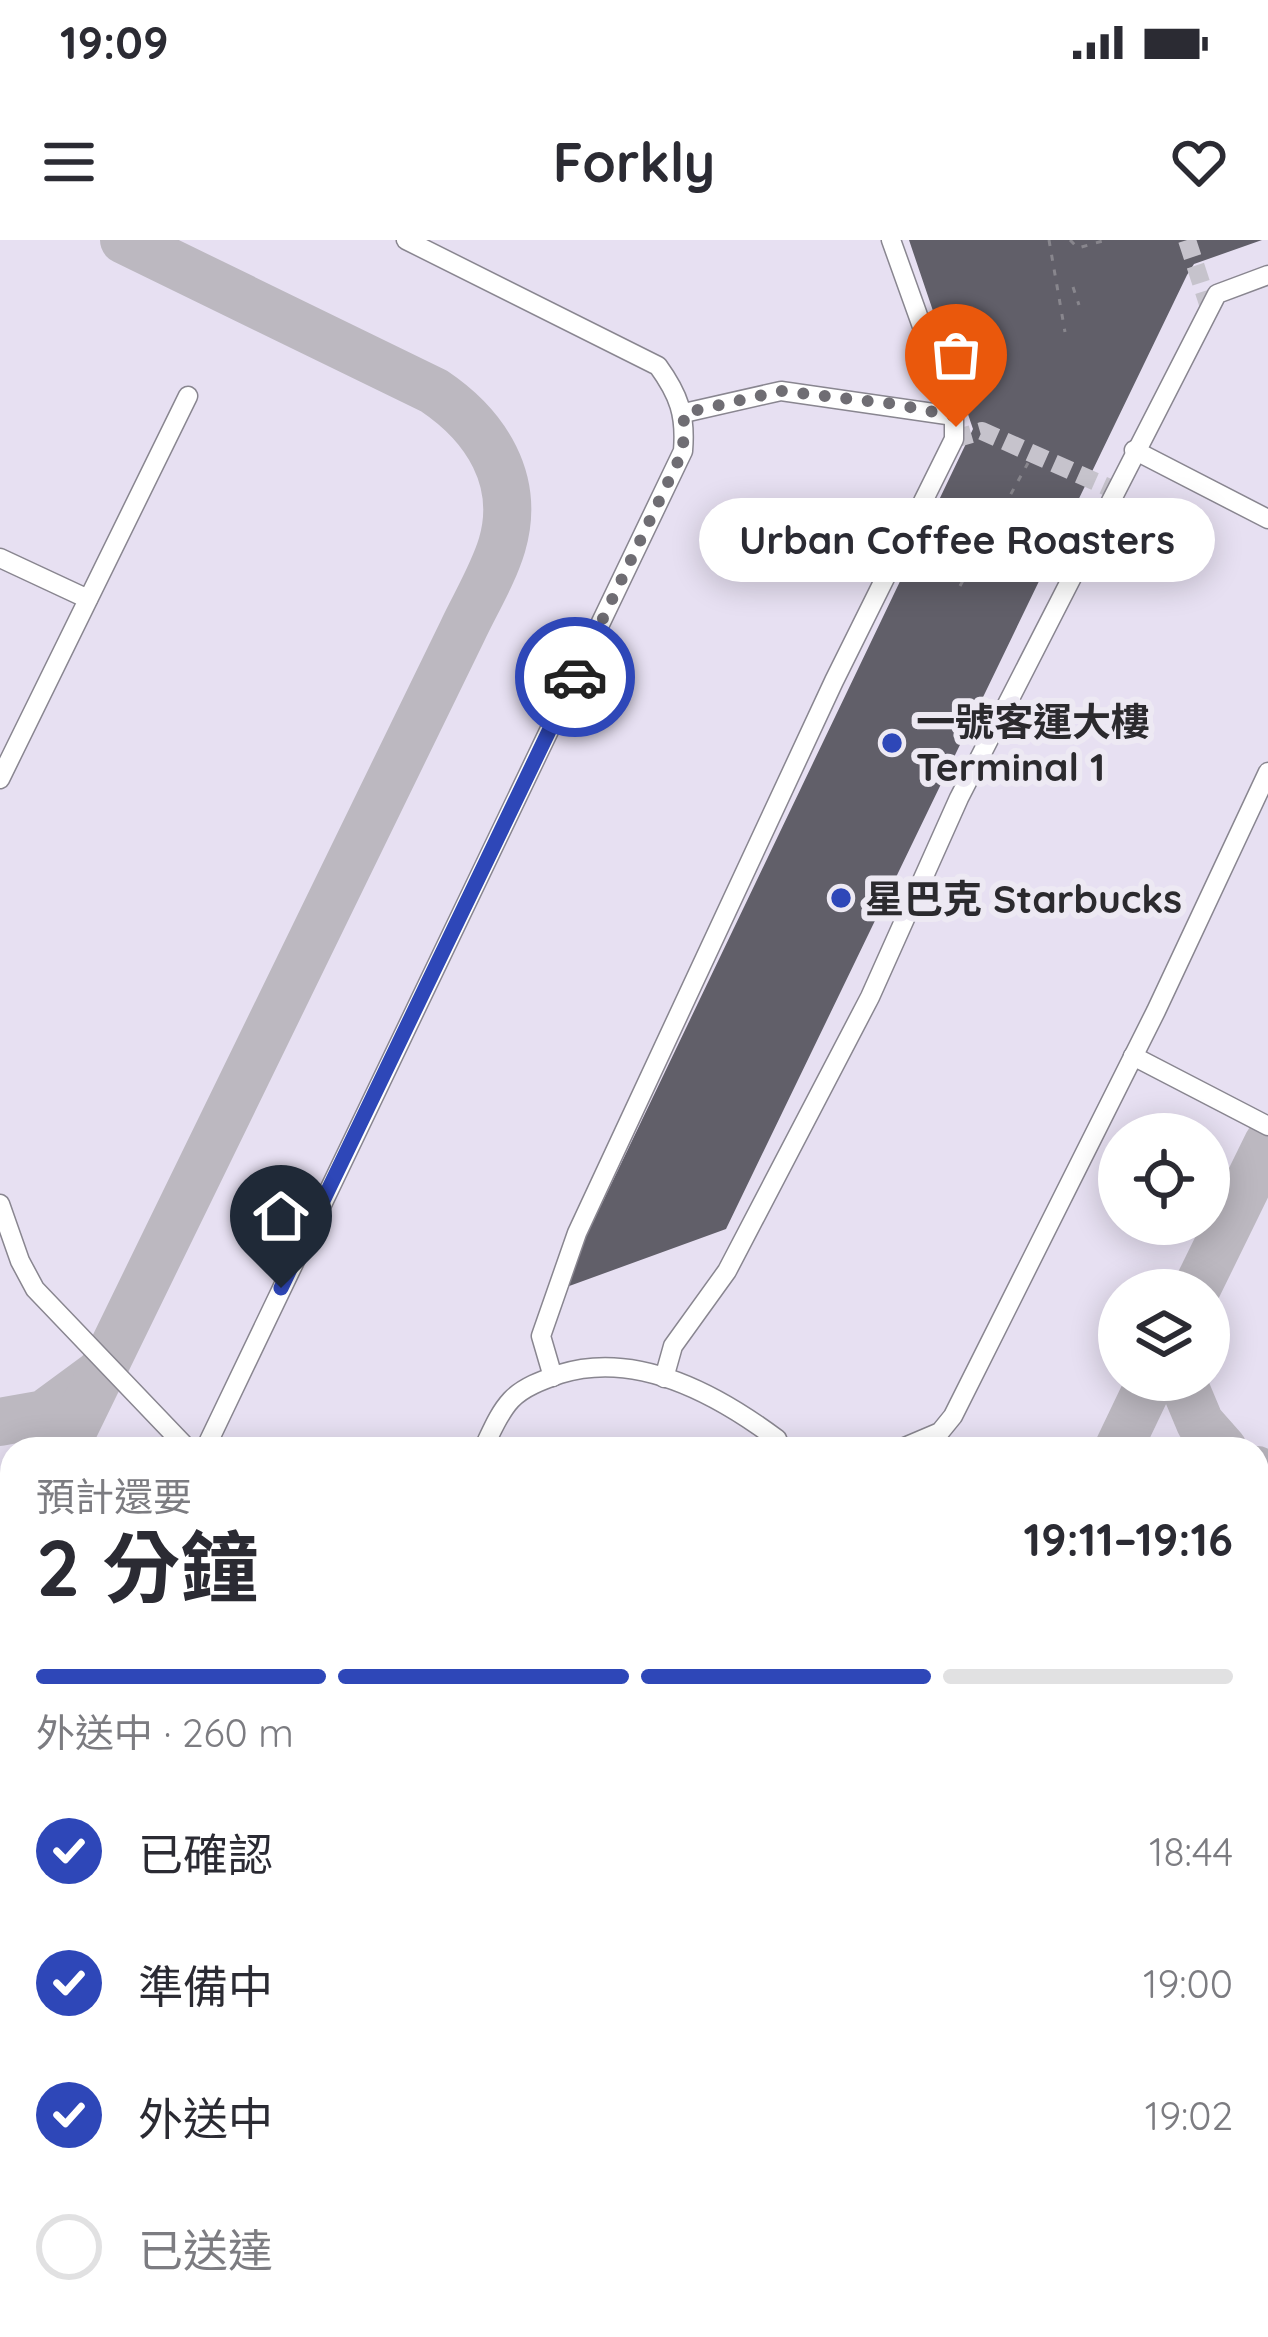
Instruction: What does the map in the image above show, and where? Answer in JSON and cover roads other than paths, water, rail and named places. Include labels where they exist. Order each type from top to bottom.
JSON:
[{"type":"lane","points":[[211,1437],[683,451],[684,413],[676,391],[658,366],[406,240]]},
{"type":"lane","points":[[553,1376],[541,1336],[577,1233],[835,681],[954,439],[954,416],[891,240]]},
{"type":"lane","points":[[664,1378],[673,1346],[728,1271],[870,998],[959,798],[1216,294],[1268,275]]},
{"type":"lane","points":[[684,413],[781,391],[954,416]]},
{"type":"lane","points":[[0,779],[188,395]]},
{"type":"lane","points":[[1134,450],[1268,519]]},
{"type":"lane","points":[[0,558],[88,599]]},
{"type":"lane","points":[[928,1437],[940,1432],[953,1416],[1268,772]]},
{"type":"lane","points":[[1132,1056],[1268,1126]]},
{"type":"lane","points":[[0,1204],[35,1289],[177,1437]]},
{"type":"lane","points":[[489,1437],[516,1395],[586,1366],[664,1378],[746,1416],[774,1437]]},
{"type":"tunnel","points":[[1187,240],[1209,307]]},
{"type":"tunnel","points":[[954,439],[982,431],[1114,490]]},
{"type":"place","name":"Urban Coffee Roasters","points":[[956,427]]},
{"type":"place","name":"一號客運大樓 Terminal 1","points":[[892,743]]},
{"type":"place","name":"星巴克 Starbucks","points":[[841,898]]}]
